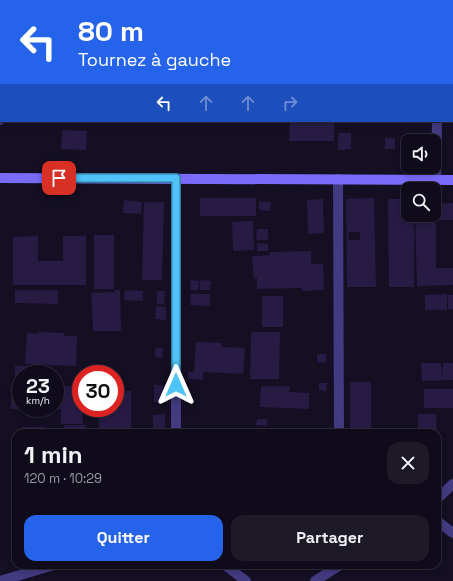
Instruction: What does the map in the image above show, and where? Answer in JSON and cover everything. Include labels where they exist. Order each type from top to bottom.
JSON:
[{"type":"street","points":[[436,180],[437,122]]},
{"type":"street","points":[[0,178],[453,180]]},
{"type":"street","points":[[176,178],[176,429]]},
{"type":"street","points":[[338,179],[339,429]]},
{"type":"street","points":[[441,495],[453,484]]},
{"type":"street","points":[[441,524],[453,533]]},
{"type":"street","points":[[0,581],[40,569]]},
{"type":"street","points":[[230,569],[246,581]]},
{"type":"street","points":[[315,581],[334,569]]},
{"type":"building","points":[[290,122],[334,122],[334,141],[289,141]]},
{"type":"building","points":[[62,130],[87,131],[86,150],[61,149]]},
{"type":"building","points":[[338,133],[351,133],[351,149],[338,150]]},
{"type":"building","points":[[385,138],[395,138],[395,149],[385,149]]},
{"type":"building","points":[[200,198],[256,198],[256,216],[200,216]]},
{"type":"building","points":[[374,198],[376,287],[347,287],[346,199]],"holes":[[[348,232],[360,232],[360,240],[349,240]]]},
{"type":"building","points":[[323,199],[324,233],[308,234],[307,200]]},
{"type":"building","points":[[388,199],[401,199],[401,222],[414,222],[414,287],[389,287]]},
{"type":"building","points":[[124,200],[142,202],[141,214],[123,213]]},
{"type":"building","points":[[259,201],[271,202],[270,211],[259,210]]},
{"type":"building","points":[[144,202],[164,202],[162,280],[142,280]]},
{"type":"building","points":[[453,203],[453,220],[441,220],[441,204]]},
{"type":"building","points":[[253,221],[254,250],[233,251],[232,222]]},
{"type":"building","points":[[415,222],[436,222],[436,268],[453,268],[453,285],[417,286]]},
{"type":"building","points":[[257,229],[268,229],[268,240],[256,240]]},
{"type":"building","points":[[94,235],[114,235],[114,289],[94,289]]},
{"type":"building","points":[[38,236],[38,261],[63,261],[63,236],[86,236],[86,285],[13,285],[13,237]]},
{"type":"building","points":[[257,243],[268,244],[268,251],[257,251]]},
{"type":"building","points":[[311,251],[311,264],[323,264],[324,290],[302,291],[302,288],[257,289],[257,278],[254,279],[252,256],[270,255],[270,252]]},
{"type":"building","points":[[191,280],[199,281],[198,290],[190,290]]},
{"type":"building","points":[[200,280],[211,281],[210,290],[200,290]]},
{"type":"building","points":[[15,290],[58,290],[58,304],[15,303]]},
{"type":"building","points":[[114,290],[120,290],[121,331],[93,331],[91,293],[114,292]]},
{"type":"building","points":[[125,290],[143,291],[143,301],[124,300]]},
{"type":"building","points":[[157,291],[165,291],[164,304],[157,304]]},
{"type":"building","points":[[191,294],[210,294],[210,306],[190,305]]},
{"type":"building","points":[[447,294],[447,310],[425,310],[425,295]]},
{"type":"building","points":[[448,295],[453,295],[453,309],[448,310]]},
{"type":"building","points":[[262,296],[283,296],[283,327],[262,327]]},
{"type":"building","points":[[156,306],[166,307],[166,320],[155,319]]},
{"type":"building","points":[[38,332],[64,333],[64,336],[77,336],[76,365],[25,364],[27,333],[38,334]]},
{"type":"building","points":[[251,332],[280,332],[279,379],[250,379]]},
{"type":"building","points":[[196,342],[222,343],[222,347],[245,348],[243,374],[203,372],[203,380],[188,379],[188,372],[194,372]]},
{"type":"building","points":[[155,348],[163,348],[162,358],[155,357]]},
{"type":"building","points":[[317,354],[326,354],[326,363],[317,362]]},
{"type":"building","points":[[421,363],[441,363],[442,377],[443,363],[453,363],[453,380],[422,381]]},
{"type":"building","points":[[350,382],[371,382],[371,429],[350,429]]},
{"type":"building","points":[[319,383],[327,383],[326,391],[319,390]]},
{"type":"building","points":[[154,385],[163,385],[163,402],[154,402]]},
{"type":"building","points":[[11,386],[12,386],[12,409]]},
{"type":"building","points":[[64,386],[72,386],[72,417],[83,417],[83,424],[61,424],[61,417],[64,417]]},
{"type":"building","points":[[261,386],[290,386],[289,392],[309,393],[309,409],[260,407]]},
{"type":"building","points":[[424,389],[453,389],[453,408],[424,408]]},
{"type":"building","points":[[124,391],[131,391],[131,429],[99,429],[99,417],[124,417]]},
{"type":"building","points":[[165,414],[165,429],[153,429],[153,415]]},
{"type":"building","points":[[418,414],[436,414],[437,429],[418,429]]},
{"type":"building","points":[[257,419],[267,419],[267,426],[256,425]]},
{"type":"building","points":[[64,425],[86,425],[86,429],[64,429]]},
{"type":"building","points":[[22,427],[44,427],[44,429],[22,429]]},
{"type":"route","points":[[59,178],[176,178],[176,385]]}]
